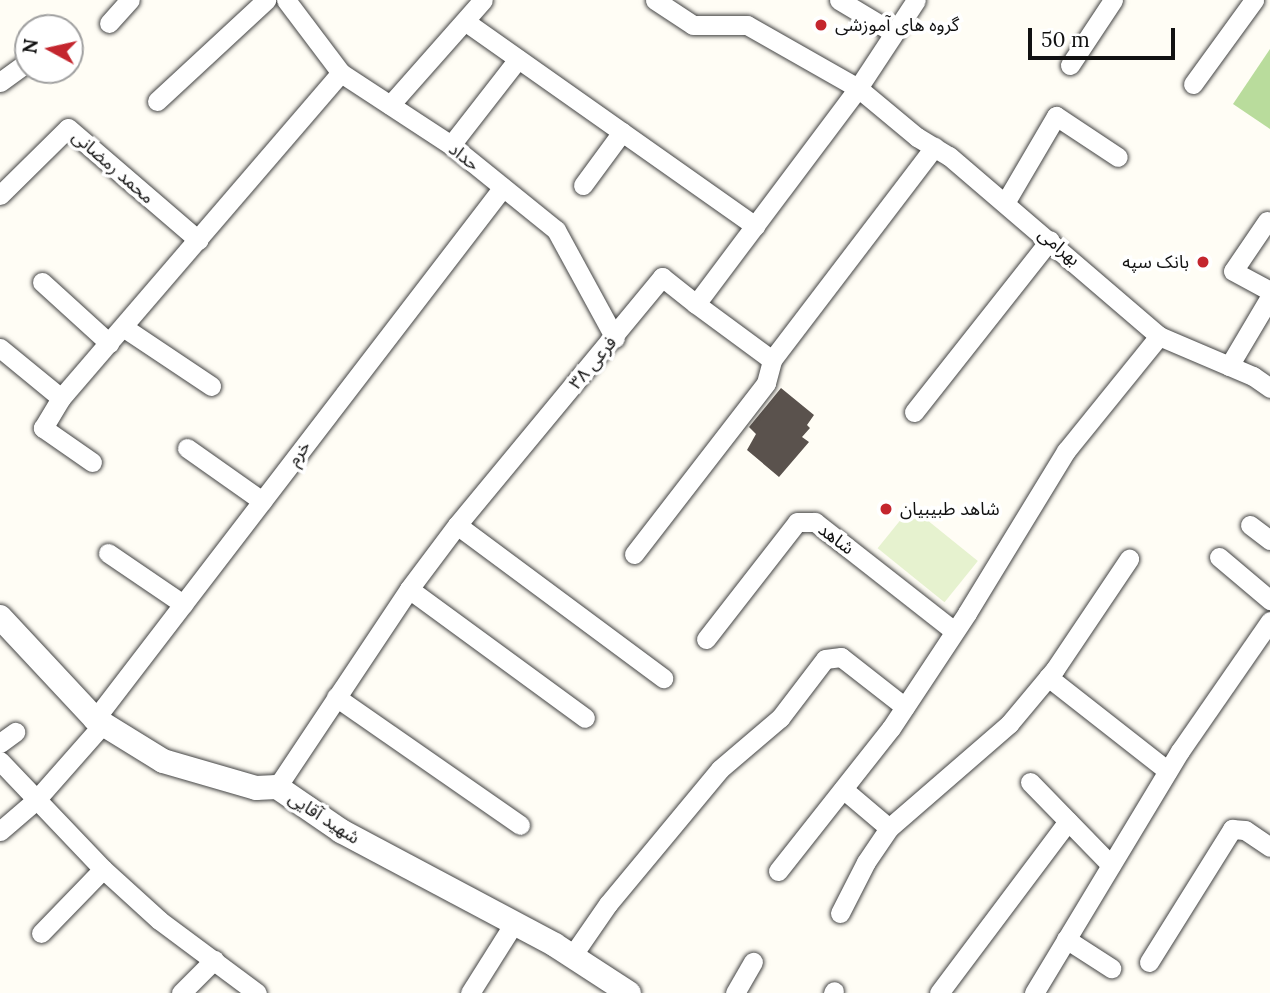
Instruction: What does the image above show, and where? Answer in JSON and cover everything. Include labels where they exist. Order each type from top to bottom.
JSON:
[{"type":"street","points":[[109,23],[130,0]]},
{"type":"street","points":[[157,101],[266,0]]},
{"type":"street","name":"حداد","points":[[286,0],[341,72],[451,145],[556,230],[615,338]]},
{"type":"street","points":[[390,105],[467,22],[483,0]]},
{"type":"street","name":"بهرامی","points":[[655,0],[693,25],[747,25],[858,88],[1050,240],[1159,336],[1253,376],[1270,388]]},
{"type":"street","points":[[839,0],[894,33]]},
{"type":"street","points":[[772,360],[696,304],[858,88],[916,0]]},
{"type":"street","points":[[1070,65],[1113,0]]},
{"type":"street","points":[[1193,84],[1254,0]]},
{"type":"street","points":[[467,22],[755,226]]},
{"type":"street","points":[[451,145],[518,59]]},
{"type":"street","points":[[92,462],[43,428],[61,398],[341,72]]},
{"type":"street","points":[[1005,203],[1056,116],[1118,158]]},
{"type":"street","name":"محمد رمضانی","points":[[0,195],[68,128],[198,240]]},
{"type":"street","points":[[583,185],[622,132]]},
{"type":"street","points":[[634,554],[766,383],[772,360],[934,147]]},
{"type":"street","name":"خرم","points":[[0,831],[36,800],[99,721],[183,604],[503,187]]},
{"type":"street","points":[[1266,221],[1233,271],[1270,291]]},
{"type":"street","points":[[914,412],[1050,240]]},
{"type":"street","name":"فرعی ۳۸","points":[[277,787],[409,589],[457,525],[615,338],[662,277],[696,304]]},
{"type":"street","points":[[42,282],[109,343]]},
{"type":"street","points":[[1229,366],[1270,297]]},
{"type":"street","points":[[124,327],[211,386]]},
{"type":"street","points":[[778,871],[905,707],[1066,452],[1159,336]]},
{"type":"street","points":[[0,348],[61,398]]},
{"type":"street","points":[[187,448],[262,501]]},
{"type":"street","name":"شاهد","points":[[706,639],[797,523],[806,522],[815,522],[954,631]]},
{"type":"street","points":[[457,525],[663,678]]},
{"type":"street","points":[[1250,525],[1270,540]]},
{"type":"street","points":[[108,553],[183,604]]},
{"type":"street","points":[[1219,557],[1270,600]]},
{"type":"street","points":[[840,913],[866,862],[889,828],[1009,724],[1048,677],[1129,559]]},
{"type":"street","points":[[409,589],[585,718]]},
{"type":"street","name":"شهید آقایی","points":[[0,617],[99,721],[163,761],[256,788],[277,787],[341,831],[514,923],[629,993]]},
{"type":"street","points":[[1034,993],[1168,771],[1270,621]]},
{"type":"street","points":[[572,956],[608,904],[720,769],[780,718],[825,659],[841,657],[905,707]]},
{"type":"street","points":[[1048,677],[1168,771]]},
{"type":"street","points":[[337,697],[520,825]]},
{"type":"street","points":[[0,761],[103,869],[159,920],[257,993]]},
{"type":"street","points":[[1030,782],[1111,865]]},
{"type":"street","points":[[843,789],[889,828]]},
{"type":"street","points":[[939,993],[1068,821]]},
{"type":"street","points":[[1149,962],[1232,829],[1245,830],[1270,847]]},
{"type":"street","points":[[41,933],[103,869]]},
{"type":"street","points":[[470,993],[514,923]]},
{"type":"street","points":[[1066,939],[1111,968]]},
{"type":"street","points":[[181,993],[214,960]]},
{"type":"street","points":[[735,993],[753,962]]},
{"type":"green space","points":[[1270,49],[1270,129],[1233,104]]},
{"type":"green space","points":[[911,507],[978,561],[944,602],[878,548]]},
{"type":"building","points":[[781,388],[814,415],[807,425],[810,428],[802,437],[809,442],[779,477],[747,450],[756,434],[749,427]]},
{"type":"place","name":"گروه های آموزشی","points":[[821,25]]},
{"type":"place","name":"بانک سپه","points":[[1203,262]]},
{"type":"place","name":"شاهد طبیبیان","points":[[886,509]]}]
